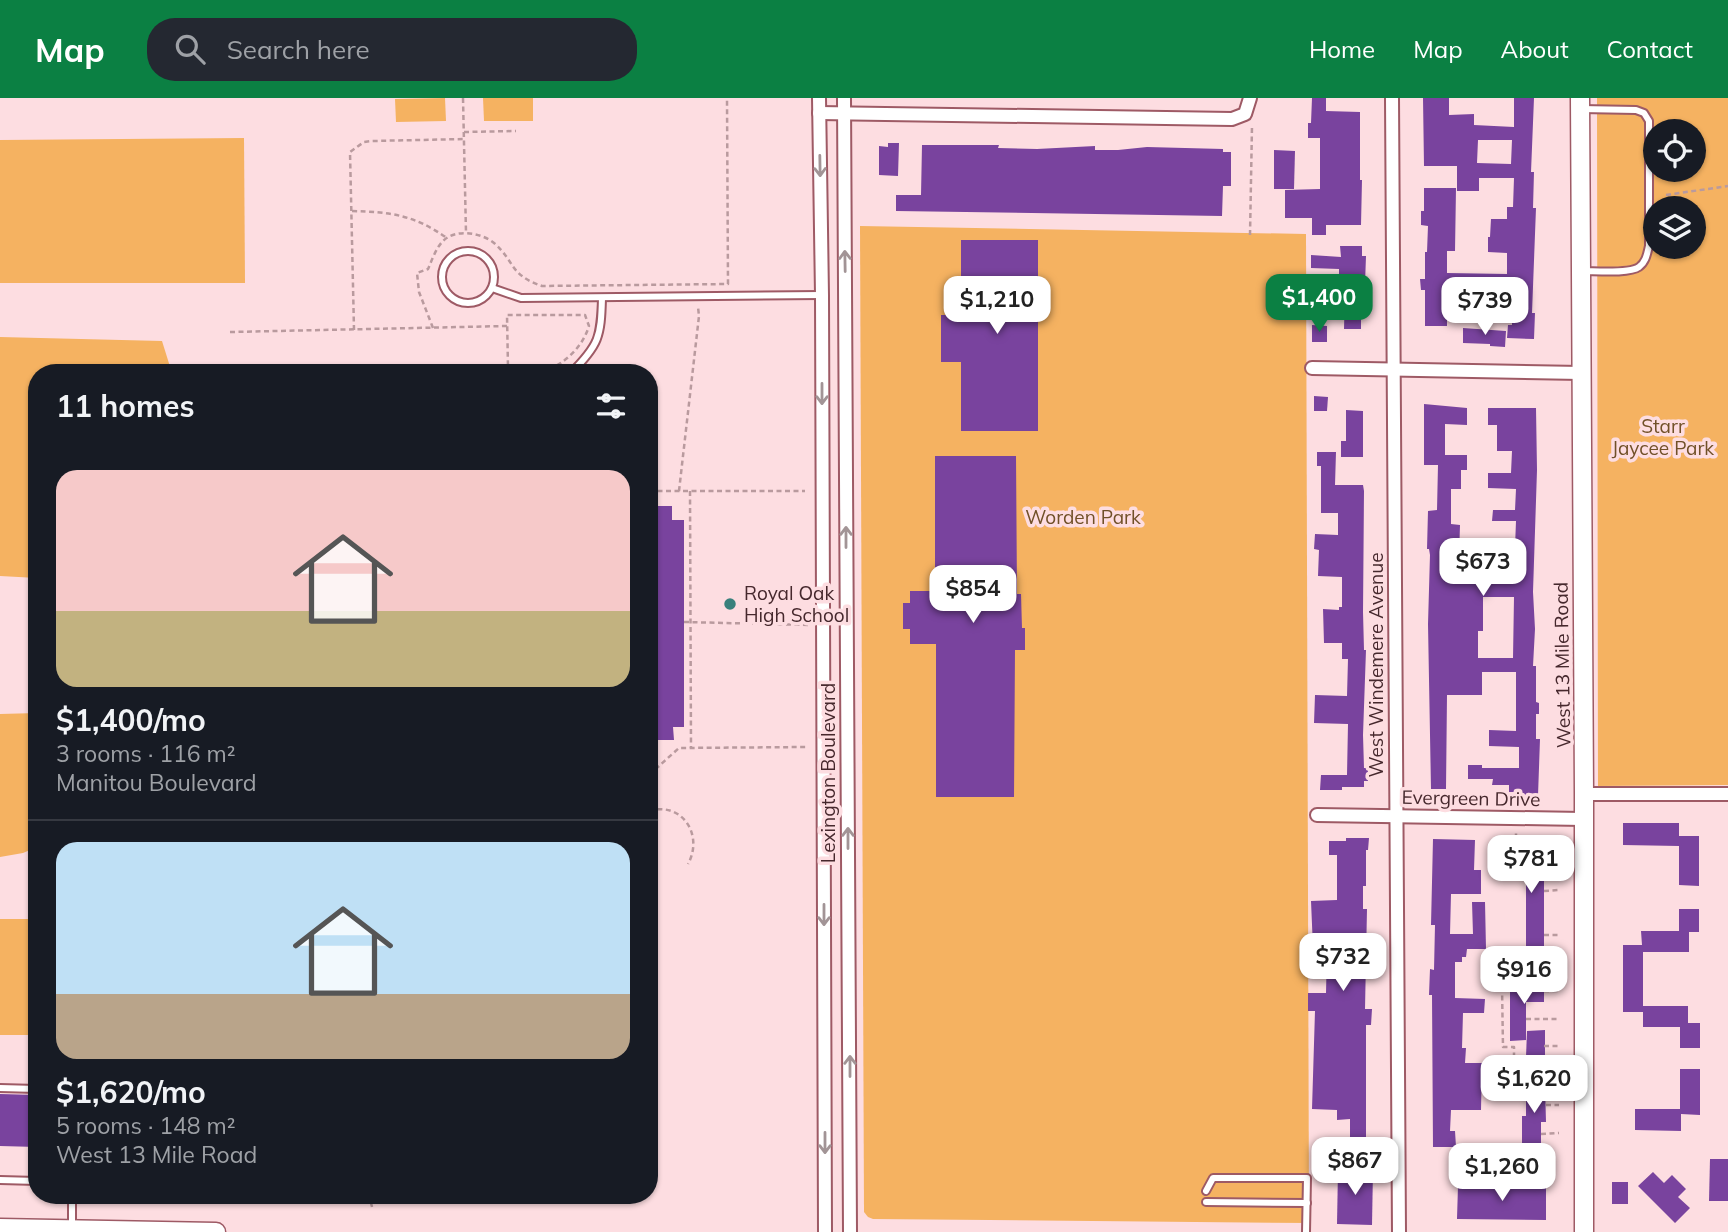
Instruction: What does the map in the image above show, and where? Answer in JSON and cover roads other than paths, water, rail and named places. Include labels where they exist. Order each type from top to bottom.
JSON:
[{"type":"main road","name":"West 13 Mile Road","points":[[1580,104],[1584,1232]]},
{"type":"main road","points":[[3,1229],[216,1232]]},
{"type":"street","name":"Lexington Boulevard","points":[[819,98],[825,1232]]},
{"type":"street","name":"Lexington Boulevard","points":[[844,98],[850,1232]]},
{"type":"street","points":[[819,113],[1232,120],[1245,114],[1250,98]]},
{"type":"street","name":"West Windemere Avenue","points":[[1392,98],[1399,1232]]},
{"type":"street","points":[[822,295],[846,296]]},
{"type":"street","points":[[1312,368],[1581,373]]},
{"type":"street","points":[[822,428],[846,427]]},
{"type":"street","points":[[822,576],[846,576]]},
{"type":"street","name":"Lexington Boulevard","points":[[822,660],[847,660]]},
{"type":"street","points":[[1584,794],[1728,794]]},
{"type":"street","name":"Evergreen Drive","points":[[1317,815],[1583,819]]},
{"type":"street","name":"Lexington Boulevard","points":[[824,886],[848,886]]},
{"type":"street","points":[[825,1028],[840,1032],[849,1039]]},
{"type":"street","points":[[825,1168],[837,1170],[850,1167]]},
{"type":"lane","points":[[1580,104],[1636,110],[1644,113],[1648,121],[1648,246],[1645,260],[1638,268],[1624,271],[1580,271]]},
{"type":"lane","points":[[470,251],[478,253],[485,257],[494,271],[492,288],[480,300],[472,303],[455,299],[444,285],[444,268],[454,255],[470,251]]},
{"type":"lane","points":[[492,288],[521,298],[822,295]]},
{"type":"lane","points":[[580,364],[592,352],[601,329],[602,298]]},
{"type":"lane","points":[[0,1088],[28,1089]]},
{"type":"lane","points":[[1206,1191],[1213,1178],[1307,1178],[1306,1232]]},
{"type":"lane","points":[[0,1180],[28,1181]]},
{"type":"lane","points":[[1206,1202],[1307,1203]]},
{"type":"lane","points":[[72,1204],[72,1229]]},
{"type":"place","name":"Royal Oak High School","points":[[730,604]]},
{"type":"park label","name":"Starr Jaycee Park","points":[[1663,437]]},
{"type":"park label","name":"Worden Park","points":[[1083,517]]}]
